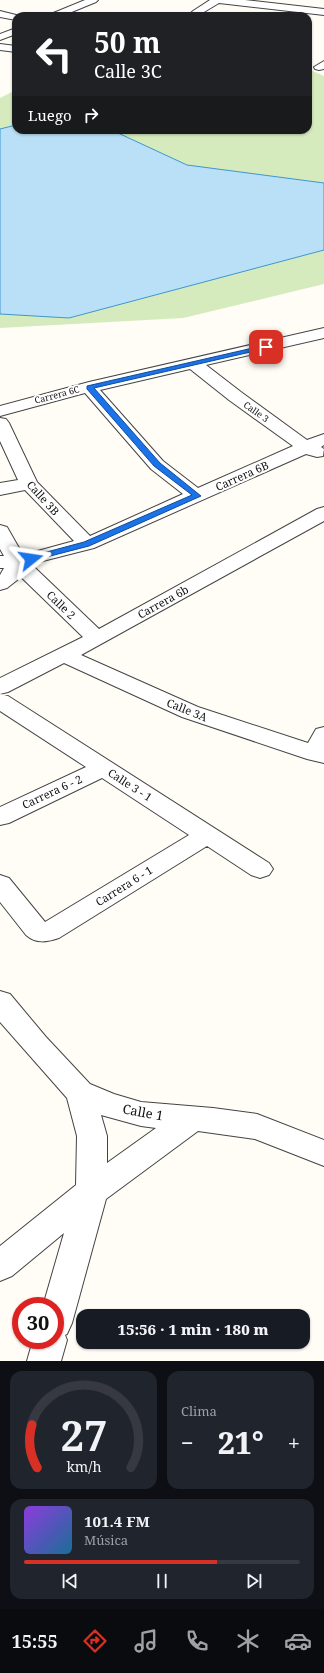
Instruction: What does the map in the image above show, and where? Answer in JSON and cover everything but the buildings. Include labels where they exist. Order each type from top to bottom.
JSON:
[{"type":"street","points":[[64,12],[93,0]]},
{"type":"street","points":[[198,12],[217,0]]},
{"type":"street","points":[[220,0],[324,12]]},
{"type":"street","points":[[0,14],[12,16]]},
{"type":"street","points":[[0,37],[12,32]]},
{"type":"street","points":[[0,47],[12,48]]},
{"type":"street","name":"Carrera 6C","points":[[0,411],[89,387],[324,333]]},
{"type":"street","name":"Calle 3","points":[[193,363],[235,396],[306,447],[324,454]]},
{"type":"street","points":[[89,387],[157,465],[198,496]]},
{"type":"street","name":"Calle 3B","points":[[0,422],[29,484],[86,544]]},
{"type":"street","name":"Carrera 6B","points":[[9,562],[86,544],[198,496],[324,439]]},
{"type":"street","points":[[0,489],[29,484]]},
{"type":"street","name":"Carrera 6b","points":[[0,687],[96,638],[324,513]]},
{"type":"street","name":"Calle 2","points":[[0,531],[9,562],[96,638]]},
{"type":"street","points":[[0,584],[10,576],[9,562]]},
{"type":"street","name":"Calle 3A","points":[[64,655],[190,712],[321,748]]},
{"type":"street","name":"Calle 3 - 1","points":[[0,701],[260,868]]},
{"type":"street","name":"Carrera 6 - 2","points":[[0,817],[104,768]]},
{"type":"street","name":"Carrera 6 - 1","points":[[0,884],[35,928],[40,932],[50,931],[207,835]]},
{"type":"street","name":"Calle 1","points":[[0,1002],[36,1045],[80,1093],[108,1105],[141,1114],[193,1118],[257,1128],[324,1153]]},
{"type":"street","points":[[62,1297],[92,1191],[92,1136],[80,1093]]},
{"type":"street","points":[[0,1266],[92,1191],[193,1118]]},
{"type":"street","points":[[44,1361],[47,1349]]},
{"type":"green space","points":[[312,71],[324,76],[324,284],[183,318],[0,328],[0,98],[12,92],[12,134],[312,134]]},
{"type":"water","points":[[12,126],[12,134],[120,134],[187,165],[324,183],[324,250],[69,318],[0,314],[0,129]]},
{"type":"route","points":[[31,559],[86,544],[198,496],[157,465],[89,387],[266,347]]}]
